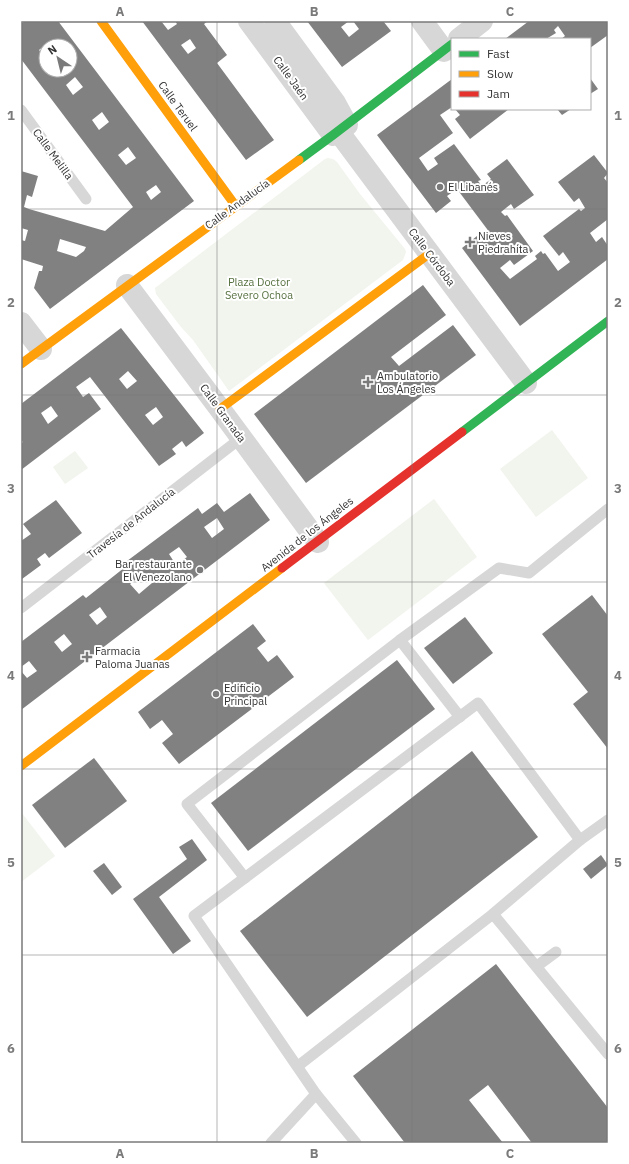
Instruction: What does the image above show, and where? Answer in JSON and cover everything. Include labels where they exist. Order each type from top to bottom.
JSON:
[{"type":"street","name":"Calle Teruel","points":[[100,21],[235,205]]},
{"type":"street","name":"Calle Jaén","points":[[249,21],[339,130]]},
{"type":"street","name":"Calle Jaén","points":[[275,21],[335,103],[339,130]]},
{"type":"street","points":[[422,21],[451,45]]},
{"type":"street","name":"Calle Andalucía","points":[[460,38],[482,21]]},
{"type":"street","name":"Calle Andalucía","points":[[21,364],[235,205],[339,130],[451,45]]},
{"type":"street","name":"Calle Córdoba","points":[[339,130],[526,382]]},
{"type":"street","points":[[220,408],[430,254]]},
{"type":"street","name":"Calle Granada","points":[[127,285],[220,408],[318,542]]},
{"type":"street","name":"Avenida de los Ángeles","points":[[21,766],[608,321]]},
{"type":"street","points":[[21,323],[41,349]]},
{"type":"lane","name":"Calle Melilla","points":[[21,110],[86,199]]},
{"type":"lane","name":"Travesía de Andalucía","points":[[21,608],[241,438]]},
{"type":"lane","points":[[245,878],[187,804],[400,640],[499,568],[529,573],[608,509]]},
{"type":"lane","points":[[400,640],[460,717]]},
{"type":"lane","points":[[356,1143],[316,1094],[194,916],[478,703],[580,840]]},
{"type":"lane","points":[[298,1066],[493,914],[580,840],[608,820]]},
{"type":"lane","points":[[493,914],[608,1054]]},
{"type":"lane","points":[[537,966],[556,952]]},
{"type":"lane","points":[[271,1143],[316,1094]]},
{"type":"green space","name":"Plaza Doctor Severo Ochoa","points":[[328,158],[337,162],[360,194],[405,249],[406,252],[403,260],[229,391],[193,340],[181,327],[156,294],[155,288]]},
{"type":"green space","points":[[552,430],[588,478],[536,517],[500,469]]},
{"type":"green space","points":[[75,451],[88,468],[65,484],[53,467]]},
{"type":"green space","points":[[434,499],[477,557],[368,640],[324,583]]},
{"type":"green space","points":[[21,812],[55,856],[21,882]]},
{"type":"building","points":[[25,21],[58,21],[71,38],[38,38],[38,78],[74,78],[66,85],[73,95],[83,87],[76,78],[78,78],[78,47],[194,201],[50,309],[34,288],[39,271],[42,271],[43,266],[21,259],[21,240],[25,241],[28,230],[21,228],[21,171],[38,176],[32,197],[27,195],[24,207],[29,209],[105,231],[133,207],[21,59],[21,24]],"holes":[[[102,112],[109,122],[99,130],[92,120]],[[128,147],[136,158],[126,165],[118,155]],[[156,185],[161,192],[151,200],[146,192]],[[60,239],[86,247],[84,251],[76,257],[57,251]]]},
{"type":"building","points":[[142,21],[161,21],[168,30],[177,24],[175,21],[208,21],[204,24],[227,55],[217,63],[274,140],[246,160]],"holes":[[[190,39],[196,48],[188,54],[181,45]]]},
{"type":"building","points":[[307,21],[349,21],[341,27],[349,37],[359,29],[353,21],[383,21],[391,31],[342,67]]},
{"type":"building","points":[[529,21],[608,21],[608,35],[591,47],[591,38],[562,38],[565,36],[558,26],[554,30],[556,33],[548,38],[506,38]]},
{"type":"building","points":[[591,79],[598,89],[591,93]]},
{"type":"building","points":[[451,80],[451,108],[440,115],[453,133],[419,158],[428,171],[438,164],[434,158],[454,144],[481,180],[478,181],[482,186],[491,179],[487,174],[507,159],[534,195],[514,209],[511,204],[501,212],[505,216],[507,215],[533,251],[514,265],[510,260],[500,268],[510,279],[537,259],[535,256],[541,251],[543,254],[545,253],[558,271],[570,262],[563,252],[559,256],[543,236],[579,209],[581,211],[585,208],[579,198],[574,202],[558,182],[594,155],[608,173],[604,178],[608,183],[608,219],[590,233],[596,242],[602,237],[608,246],[608,259],[520,326],[462,248],[477,236],[481,242],[491,235],[487,229],[457,189],[447,196],[451,201],[436,213],[377,135]]},
{"type":"building","points":[[456,110],[508,110],[470,139],[455,119],[460,115]]},
{"type":"building","points":[[558,110],[570,110],[562,115]]},
{"type":"building","name":"Ambulatorio Los Ángeles","points":[[423,285],[446,315],[391,357],[399,366],[453,325],[476,355],[306,483],[254,414]]},
{"type":"building","points":[[121,328],[204,433],[186,447],[182,441],[172,449],[176,454],[159,466],[90,377],[76,387],[83,397],[89,393],[101,409],[21,470],[21,444],[23,442],[21,439],[21,404]],"holes":[[[128,371],[137,381],[127,389],[119,379]],[[51,406],[58,416],[48,424],[41,413]],[[156,407],[163,417],[153,425],[145,415]]]},
{"type":"building","points":[[250,493],[270,520],[21,710],[21,671],[27,678],[37,671],[29,661],[21,667],[21,642],[83,595],[86,598],[129,564],[127,561],[198,508],[202,514],[217,503],[224,512]],"holes":[[[217,518],[224,529],[212,538],[204,527]],[[179,547],[187,557],[176,565],[169,554]],[[144,573],[152,583],[139,594],[130,584]],[[100,607],[107,617],[97,625],[89,615]],[[64,634],[72,644],[62,652],[54,642]]]},
{"type":"building","points":[[56,500],[82,533],[49,558],[45,553],[37,559],[41,565],[22,579],[21,541],[31,534],[23,524]]},
{"type":"building","points":[[592,595],[608,616],[608,749],[573,704],[588,692],[542,634]]},
{"type":"building","points":[[465,617],[493,653],[453,684],[424,648]]},
{"type":"building","name":"Edificio Principal","points":[[253,624],[266,641],[257,648],[268,662],[277,655],[294,677],[179,764],[162,743],[173,734],[162,720],[150,729],[138,712]]},
{"type":"building","points":[[397,660],[435,709],[248,851],[211,803]]},
{"type":"building","points":[[472,751],[538,837],[307,1017],[240,931]]},
{"type":"building","points":[[94,758],[127,801],[65,848],[32,805]]},
{"type":"building","points":[[192,839],[207,860],[159,897],[191,941],[173,954],[133,899],[187,859],[179,847]]},
{"type":"building","points":[[601,855],[608,865],[591,879],[583,869]]},
{"type":"building","points":[[104,863],[122,887],[112,895],[93,871]]},
{"type":"building","points":[[496,964],[608,1108],[608,1143],[532,1143],[488,1085],[469,1100],[503,1143],[405,1143],[353,1076]]},
{"type":"traffic: fast","points":[[299,160],[451,45]]},
{"type":"traffic: fast","points":[[462,432],[608,321]]},
{"type":"traffic: slow","points":[[101,21],[235,205]]},
{"type":"traffic: slow","points":[[21,364],[299,160]]},
{"type":"traffic: slow","points":[[220,409],[429,254]]},
{"type":"traffic: slow","points":[[21,766],[282,568]]},
{"type":"traffic: jam","points":[[282,568],[462,432]]},
{"type":"place","name":"El Libanés","points":[[440,187]]},
{"type":"place","name":"Nieves Piedrahíta","points":[[470,242]]},
{"type":"place","name":"Ambulatorio Los Ángeles","points":[[368,382]]},
{"type":"place","name":"Bar restaurante El Venezolano","points":[[200,570]]},
{"type":"place","name":"Farmacia Paloma Juanas","points":[[87,657]]},
{"type":"place","name":"Edificio Principal","points":[[216,694]]}]
